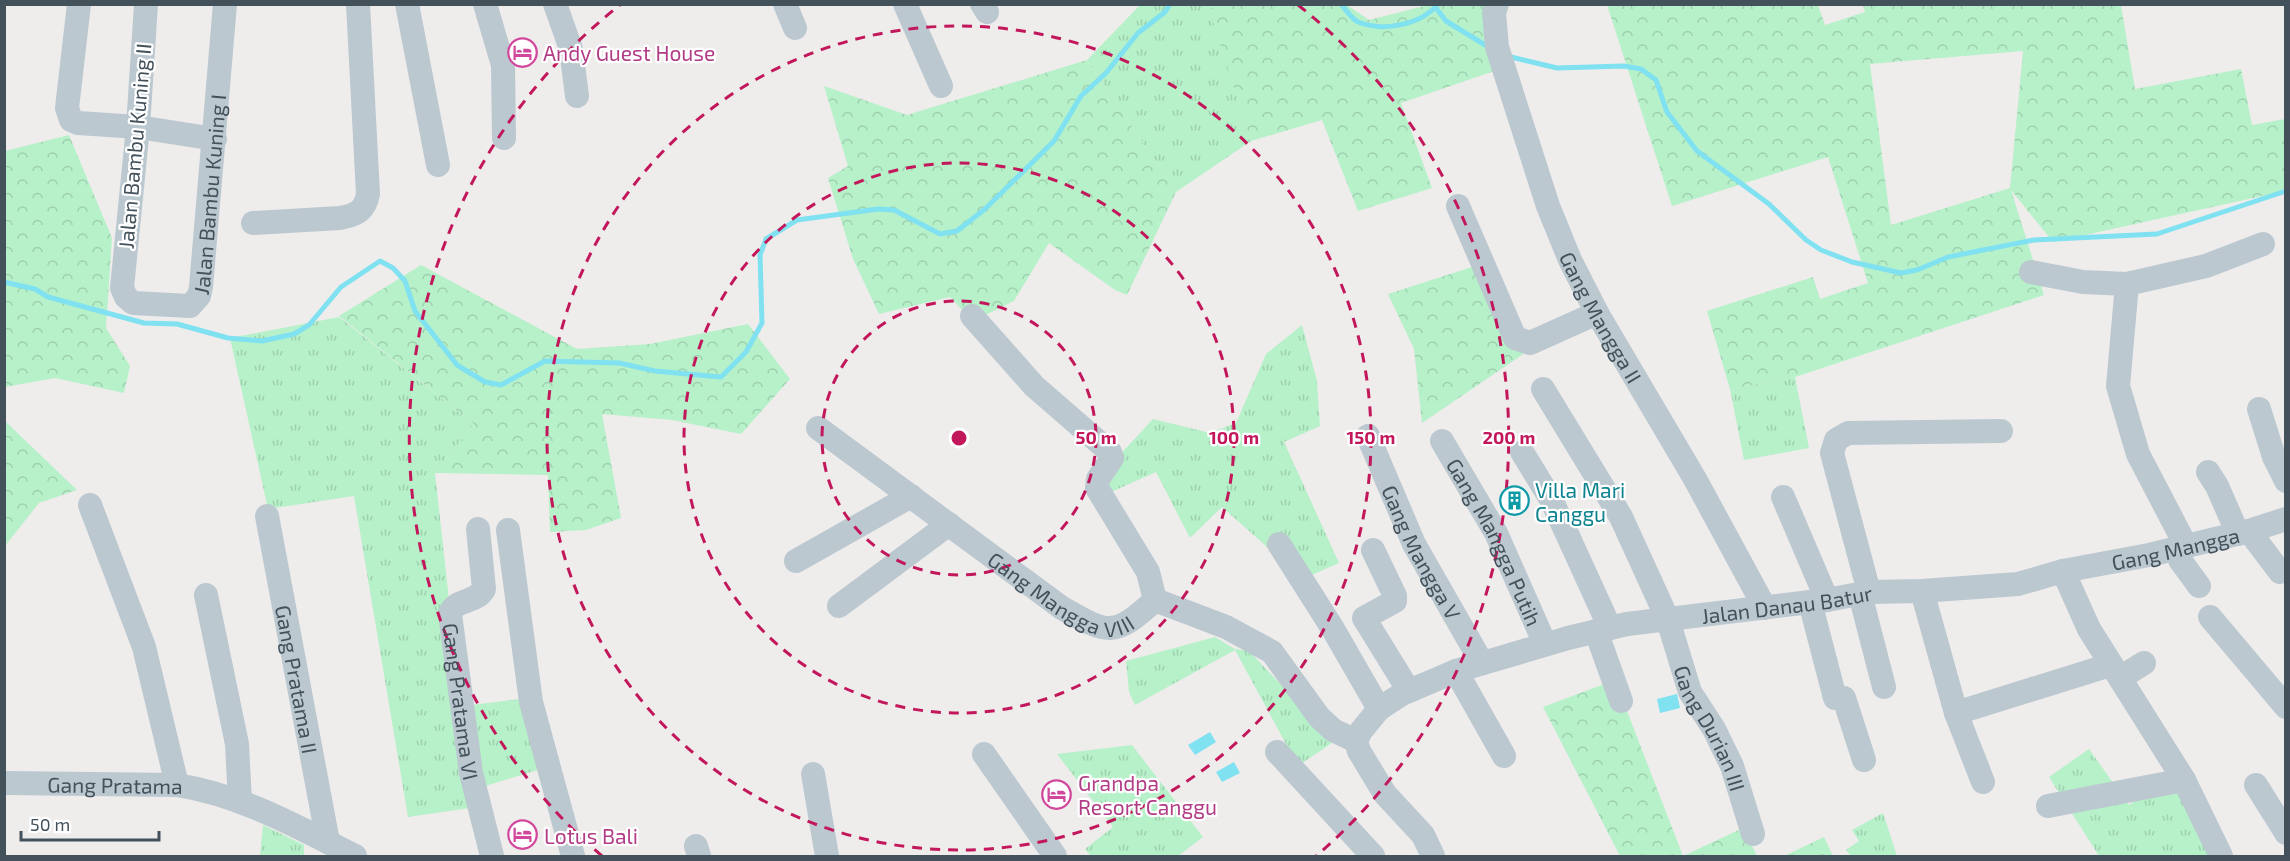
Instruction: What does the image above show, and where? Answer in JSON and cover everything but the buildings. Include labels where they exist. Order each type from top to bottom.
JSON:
[{"type":"street","points":[[79,4],[67,115],[78,123],[138,127],[215,139]]},
{"type":"street","name":"Jalan Bambu Kuning II","points":[[122,288],[138,127],[146,4]]},
{"type":"street","name":"Jalan Bambu Kuning I","points":[[122,288],[126,297],[133,303],[190,306],[199,296],[215,139],[225,4]]},
{"type":"street","points":[[253,223],[353,216],[366,205],[368,194],[358,4]]},
{"type":"street","points":[[407,4],[438,165]]},
{"type":"street","points":[[485,4],[503,65],[504,138]]},
{"type":"street","points":[[555,4],[571,50],[577,96]]},
{"type":"street","points":[[785,4],[795,28]]},
{"type":"street","points":[[904,4],[941,86]]},
{"type":"street","name":"Gang Mangga II","points":[[1497,4],[1494,13],[1497,47],[1548,206],[1570,260],[1597,313],[1695,479],[1765,608]]},
{"type":"street","points":[[1458,206],[1515,338],[1530,343],[1597,313]]},
{"type":"street","points":[[2031,272],[2083,282],[2127,284],[2206,266],[2263,244]]},
{"type":"street","points":[[2127,284],[2118,386],[2138,454],[2182,547],[2180,560],[2199,586]]},
{"type":"street","points":[[972,316],[1034,386],[1110,452],[1112,458],[1098,479],[1098,488],[1148,572],[1155,600]]},
{"type":"street","name":"Gang Durian III","points":[[1543,390],[1617,511],[1668,620],[1690,692],[1714,729],[1732,766],[1753,834]]},
{"type":"street","points":[[2259,409],[2274,457],[2286,481]]},
{"type":"street","name":"Gang Mangga VIII","points":[[818,428],[1062,608],[1098,627],[1116,629],[1139,615],[1155,600],[1226,627],[1272,652],[1319,717],[1334,730],[1356,741]]},
{"type":"street","points":[[1884,687],[1832,453],[1836,440],[1848,433],[2001,431]]},
{"type":"street","name":"Gang Mangga V","points":[[1368,436],[1414,544],[1482,663]]},
{"type":"street","name":"Gang Mangga Putih","points":[[1442,441],[1496,533],[1545,645]]},
{"type":"street","points":[[1522,452],[1552,501],[1603,629],[1621,700]]},
{"type":"street","points":[[2208,472],[2243,533],[2280,572]]},
{"type":"street","points":[[796,561],[911,496]]},
{"type":"street","points":[[1783,497],[1819,601],[1835,698],[1844,698],[1864,760]]},
{"type":"street","points":[[90,505],[144,647],[177,785]]},
{"type":"street","name":"Gang Pratama II","points":[[267,516],[328,842]]},
{"type":"street","name":"Gang Mangga","points":[[2063,571],[2243,533],[2286,519]]},
{"type":"street","points":[[839,606],[949,524]]},
{"type":"street","name":"Gang Pratama VI","points":[[478,529],[484,589],[477,599],[457,604],[450,614],[471,773],[492,856]]},
{"type":"street","points":[[508,530],[531,702],[573,856]]},
{"type":"street","points":[[1279,544],[1333,629],[1379,709]]},
{"type":"street","points":[[1373,550],[1395,596],[1395,601],[1364,618],[1408,691]]},
{"type":"street","points":[[2063,571],[2089,629],[2184,780],[2221,856]]},
{"type":"street","name":"Jalan Danau Batur","points":[[1356,741],[1379,709],[1408,691],[1456,671],[1603,629],[1864,593],[2018,584],[2063,571]]},
{"type":"street","points":[[1922,591],[1956,713],[1983,782]]},
{"type":"street","points":[[206,595],[237,744],[240,802]]},
{"type":"street","points":[[2210,617],[2286,707]]},
{"type":"street","points":[[1956,713],[2144,663]]},
{"type":"street","points":[[1456,671],[1504,756]]},
{"type":"street","points":[[1356,741],[1359,751],[1385,794],[1423,836],[1433,856]]},
{"type":"street","points":[[1277,752],[1373,856]]},
{"type":"street","points":[[984,754],[1055,856]]},
{"type":"street","points":[[813,774],[827,856]]},
{"type":"street","points":[[2048,806],[2184,780]]},
{"type":"street","name":"Gang Pratama","points":[[4,783],[177,785],[199,789],[240,802],[356,856]]},
{"type":"street","points":[[2256,785],[2286,833]]},
{"type":"green space","points":[[1225,4],[1347,5],[1369,20],[1428,5],[1489,5],[1503,68],[1401,103],[1432,188],[1358,211],[1322,120],[1251,141],[1209,9]]},
{"type":"green space","points":[[1140,5],[1225,5],[1210,10],[1251,141],[1176,192],[1087,60]]},
{"type":"green space","points":[[1607,5],[1818,5],[1825,25],[1865,12],[1863,5],[2121,5],[2135,89],[2241,69],[2252,125],[2285,119],[2285,191],[2053,242],[2011,190],[2044,295],[1795,377],[1730,389],[1707,311],[1813,277],[1820,299],[1868,283],[1828,157],[1672,206]],"holes":[[[2023,51],[2010,188],[1891,225],[1870,64]]]},
{"type":"green space","points":[[1087,60],[1176,192],[1127,295],[1115,290],[1049,243],[1014,301],[973,321],[950,297],[879,314],[853,259],[828,178],[848,166],[824,86],[907,115]]},
{"type":"green space","points":[[69,135],[112,238],[106,328],[130,366],[124,393],[55,378],[5,387],[5,151]]},
{"type":"green space","points":[[421,265],[577,349],[650,344],[748,324],[790,379],[741,434],[672,420],[602,414],[621,518],[586,530],[550,532],[548,475],[435,473],[474,424],[339,316]]},
{"type":"green space","points":[[1472,267],[1535,346],[1422,423],[1414,349],[1388,294]]},
{"type":"green space","points":[[339,317],[474,424],[435,473],[449,600],[455,707],[529,698],[541,769],[465,792],[470,808],[408,817],[354,496],[268,509],[230,338]]},
{"type":"green space","points":[[1302,325],[1317,381],[1320,426],[1284,442],[1339,563],[1298,581],[1266,546],[1222,507],[1190,538],[1156,472],[1100,497],[1089,488],[1153,419],[1210,433],[1236,423],[1266,354]]},
{"type":"green space","points":[[1795,377],[1809,448],[1744,460],[1730,389]]},
{"type":"green space","points":[[5,421],[77,490],[39,503],[5,546]]},
{"type":"green space","points":[[1215,637],[1235,649],[1249,651],[1329,735],[1348,732],[1298,766],[1235,650],[1135,705],[1129,692],[1126,661]]},
{"type":"green space","points":[[1615,680],[1683,856],[1620,856],[1543,707]]},
{"type":"green space","points":[[1132,745],[1203,837],[1178,856],[1091,856],[1085,849],[1113,827],[1057,754]]},
{"type":"green space","points":[[2089,749],[2129,805],[2170,776],[2228,856],[2099,856],[2049,777]]},
{"type":"green space","points":[[1883,813],[1897,856],[1851,856],[1846,850],[1859,841],[1852,830]]},
{"type":"green space","points":[[263,825],[304,845],[304,856],[260,856]]},
{"type":"green space","points":[[1743,828],[1757,856],[1683,856]]},
{"type":"green space","points":[[1824,837],[1833,856],[1784,856]]},
{"type":"water","points":[[1677,694],[1680,708],[1660,713],[1657,699]]},
{"type":"water","points":[[1210,732],[1216,742],[1195,755],[1188,745]]},
{"type":"water","points":[[1234,762],[1240,773],[1222,782],[1216,772]]},
{"type":"waterway","points":[[4,282],[35,289],[48,297],[144,323],[177,324],[228,338],[262,341],[294,334],[309,325],[341,287],[380,261],[393,268],[405,281],[415,311],[457,365],[485,382],[501,385],[545,361],[619,363],[655,371],[721,377],[746,352],[762,323],[760,255],[766,239],[797,220],[878,209],[894,210],[940,234],[957,231],[985,209],[1054,141],[1081,96],[1106,73],[1138,33],[1165,12],[1170,4]]},
{"type":"waterway","points":[[1341,4],[1358,22],[1379,26],[1412,22],[1438,4]]},
{"type":"waterway","points":[[1436,8],[1446,21],[1490,48]]},
{"type":"waterway","points":[[1507,56],[1557,68],[1624,66],[1641,69],[1656,80],[1667,112],[1697,151],[1769,204],[1806,240],[1821,250],[1852,262],[1901,273],[1917,270],[1948,257],[2034,240],[2157,234],[2286,191]]},
{"type":"place","name":"Andy Guest House","points":[[522,52]]},
{"type":"place","name":"Villa Mari Canggu","points":[[1514,501]]},
{"type":"place","name":"Grandpa Resort Canggu","points":[[1057,794]]},
{"type":"place","name":"Lotus Bali","points":[[523,835]]}]
